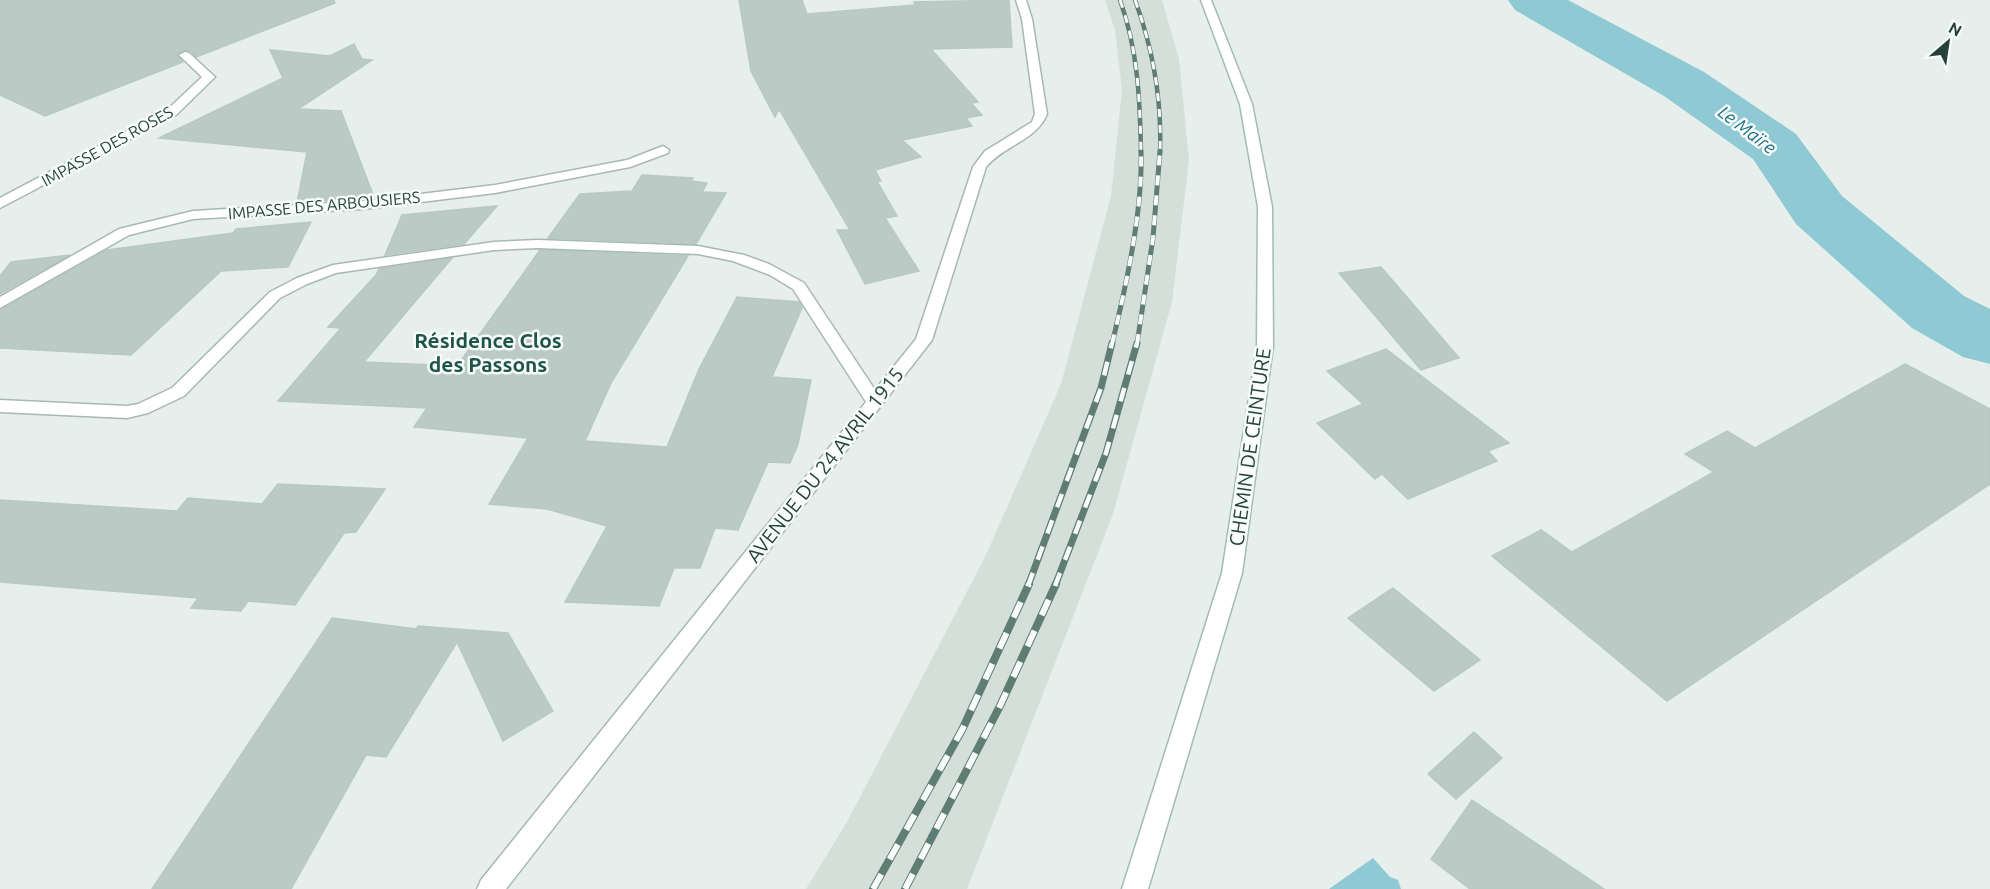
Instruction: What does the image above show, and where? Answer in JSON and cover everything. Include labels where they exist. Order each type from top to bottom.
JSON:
[{"type":"street","name":"AVENUE DU 24 AVRIL 1915","points":[[490,889],[924,340],[980,167],[990,154],[1037,124],[1041,114],[1027,19],[1021,0]]},
{"type":"street","name":"CHEMIN DE CEINTURE","points":[[1135,889],[1232,573],[1265,346],[1265,207],[1246,104],[1206,0]]},
{"type":"street","name":"IMPASSE DES ROSES","points":[[0,204],[172,112],[209,77],[184,55]]},
{"type":"street","name":"IMPASSE DES ARBOUSIERS","points":[[0,303],[124,232],[193,215],[363,205],[495,189],[630,163],[663,150]]},
{"type":"street","points":[[0,406],[127,412],[142,409],[178,392],[275,296],[302,281],[333,269],[360,264],[494,246],[538,244],[642,246],[707,251],[749,261],[783,274],[799,286],[874,401]]},
{"type":"shaded area","points":[[1105,0],[1162,0],[1179,59],[1189,160],[1172,302],[1113,514],[967,889],[806,889],[847,822],[986,555],[1061,384],[1111,196],[1122,90],[1115,30]]},
{"type":"water","points":[[1373,858],[1390,877],[1398,880],[1401,889],[1329,889]]},
{"type":"building","points":[[0,0],[334,0],[335,3],[196,57],[191,51],[184,50],[177,55],[183,62],[45,116],[0,95]]},
{"type":"building","points":[[739,0],[802,0],[807,14],[915,5],[914,2],[1009,0],[1012,47],[931,49],[978,102],[971,103],[982,115],[966,118],[972,126],[902,140],[921,157],[875,170],[881,181],[877,181],[897,216],[885,218],[919,271],[865,284],[837,230],[850,230],[779,109],[775,117],[751,71]]},
{"type":"building","points":[[354,44],[362,59],[372,60],[298,109],[341,111],[374,197],[297,203],[307,152],[159,138],[283,78],[270,50],[330,56]]},
{"type":"building","points":[[642,175],[693,178],[691,181],[707,183],[702,192],[726,193],[696,244],[548,238],[580,194],[632,191]]},
{"type":"building","points":[[497,206],[464,244],[385,255],[402,215]]},
{"type":"building","points":[[311,222],[288,267],[221,271],[131,355],[0,348],[0,310],[107,250],[233,233],[236,229]]},
{"type":"building","points":[[540,250],[688,256],[611,383],[585,441],[667,447],[699,369],[737,297],[799,302],[802,308],[772,377],[811,380],[798,444],[790,463],[768,462],[738,530],[715,528],[700,568],[674,568],[659,606],[565,602],[607,526],[547,509],[489,504],[528,438],[414,427],[427,408],[278,401],[341,328],[328,327],[379,269],[452,258],[364,362],[457,366]]},
{"type":"building","points":[[70,255],[0,294],[0,276],[11,262]]},
{"type":"building","points":[[1381,267],[1459,358],[1421,370],[1339,273]]},
{"type":"building","points":[[1386,349],[1509,443],[1488,451],[1497,461],[1408,499],[1382,474],[1375,479],[1317,423],[1363,404],[1327,371]]},
{"type":"building","points":[[1905,364],[1990,409],[1990,484],[1667,701],[1492,556],[1541,530],[1572,552],[1714,472],[1685,454],[1727,431],[1755,448]]},
{"type":"building","points":[[278,484],[385,489],[356,532],[344,533],[295,605],[248,601],[241,611],[191,608],[198,598],[0,582],[0,500],[177,511],[188,498],[262,504]]},
{"type":"building","points":[[1393,588],[1480,660],[1434,691],[1348,618]]},
{"type":"building","points":[[332,618],[416,629],[418,626],[508,633],[553,711],[503,741],[457,642],[386,757],[366,755],[291,889],[152,889]]},
{"type":"building","points":[[1474,732],[1502,758],[1456,799],[1428,774]]},
{"type":"building","points":[[1472,800],[1604,889],[1470,889],[1431,859]]},
{"type":"waterway","name":"Le Maïre","points":[[1532,0],[1684,84],[1775,147],[1819,210],[1938,312],[1990,340]]},
{"type":"railway","points":[[1120,0],[1134,56],[1139,94],[1141,153]]},
{"type":"railway","points":[[1135,0],[1147,37],[1155,75],[1160,151]]},
{"type":"railway","points":[[1137,344],[1153,238],[1160,151]]},
{"type":"railway","points":[[1112,344],[1128,273],[1136,223],[1141,153]]},
{"type":"railway","points":[[1028,586],[1101,388],[1112,343]]},
{"type":"railway","points":[[1055,586],[1106,453],[1137,343]]},
{"type":"railway","points":[[873,889],[962,730],[1029,584]]},
{"type":"railway","points":[[905,889],[1000,706],[1056,584]]},
{"type":"district","name":"Résidence Clos des Passons","points":[[488,353]]}]
